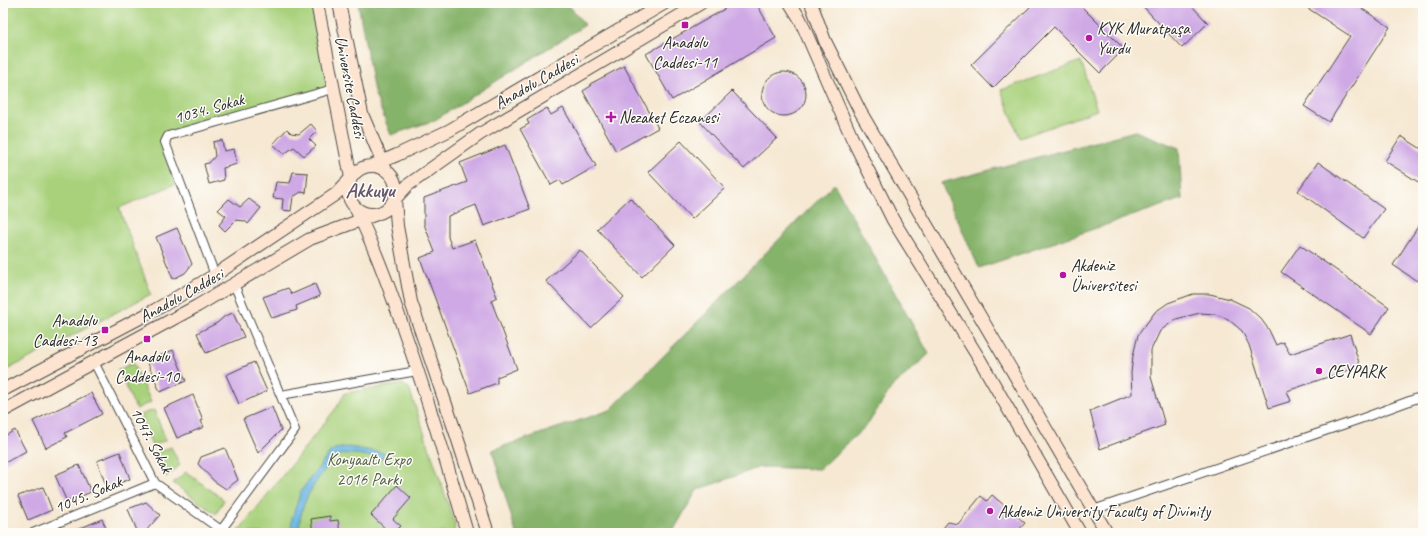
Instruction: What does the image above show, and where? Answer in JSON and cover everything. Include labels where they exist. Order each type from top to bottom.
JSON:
[{"type":"street","name":"Universite Caddesi","points":[[317,3],[351,178]]},
{"type":"street","name":"Universite Caddesi","points":[[340,3],[362,114],[380,166]]},
{"type":"street","name":"Anadolu Caddesi","points":[[380,166],[450,130],[665,3]]},
{"type":"street","name":"Anadolu Caddesi","points":[[395,199],[408,186],[480,134],[700,3]]},
{"type":"street","points":[[790,3],[800,19],[852,138],[893,220],[980,360],[1080,533]]},
{"type":"street","points":[[811,3],[825,41],[860,111],[1107,533]]},
{"type":"street","name":"1034. Sokak","points":[[215,275],[165,142],[168,136],[333,89]]},
{"type":"street","points":[[467,533],[417,371],[386,278],[361,219],[350,201],[348,185],[356,172],[363,168],[380,166],[392,176],[395,183],[397,226],[412,302],[488,533]]},
{"type":"street","name":"Anadolu Caddesi","points":[[3,390],[155,310],[215,275],[336,194],[351,178]]},
{"type":"street","points":[[355,207],[362,212],[377,214],[385,211],[391,206],[395,199]]},
{"type":"street","name":"Anadolu Caddesi","points":[[3,411],[197,306],[310,239],[377,214]]},
{"type":"street","points":[[220,531],[295,430],[234,284]]},
{"type":"street","name":"1047. Sokak","points":[[94,362],[155,482],[220,531]]},
{"type":"street","points":[[281,395],[417,371]]},
{"type":"street","points":[[1093,510],[1363,418],[1423,396]]},
{"type":"street","name":"1045. Sokak","points":[[33,533],[155,482]]},
{"type":"green space","points":[[3,3],[317,3],[333,89],[168,136],[165,143],[180,182],[119,208],[151,294],[3,372]]},
{"type":"green space","points":[[358,3],[567,3],[585,25],[435,120],[391,135],[374,92]]},
{"type":"green space","points":[[1081,61],[1097,110],[1020,138],[1001,90]]},
{"type":"green space","points":[[1135,131],[1179,148],[1182,199],[979,268],[941,183]]},
{"type":"green space","points":[[834,184],[929,354],[892,387],[868,424],[820,469],[760,467],[697,490],[672,533],[516,533],[492,450],[610,410]]},
{"type":"green space","points":[[133,363],[151,402],[136,409],[118,370]]},
{"type":"green space","name":"Konyaaltı Expo 2016 Parkı","points":[[402,384],[409,388],[455,524],[454,533],[237,533],[337,407],[345,393]]},
{"type":"green space","points":[[154,410],[166,440],[152,446],[140,415]]},
{"type":"green space","points":[[171,447],[180,465],[166,477],[154,454]]},
{"type":"green space","points":[[186,472],[224,500],[216,514],[173,483]]},
{"type":"water","points":[[348,447],[384,453],[383,459],[358,454],[345,454],[333,458],[315,484],[305,502],[302,511],[299,533],[291,533],[292,518],[301,491],[331,451]]},
{"type":"building","points":[[735,3],[756,3],[776,38],[672,100],[646,54]]},
{"type":"building","name":"KYK Muratpaşa Yurdu","points":[[1034,3],[1078,3],[1124,49],[1100,73],[1054,27],[993,88],[971,65]]},
{"type":"building","points":[[1140,3],[1189,3],[1208,23],[1182,48]]},
{"type":"building","points":[[1300,3],[1353,3],[1390,27],[1329,122],[1304,106],[1350,36]]},
{"type":"building","points":[[624,66],[658,128],[616,151],[583,91],[591,86],[590,84]]},
{"type":"building","points":[[780,72],[788,72],[800,78],[806,90],[806,98],[800,110],[788,116],[780,116],[768,110],[762,98],[762,90],[768,78]]},
{"type":"building","points":[[732,91],[777,138],[744,169],[700,122]]},
{"type":"building","points":[[547,108],[551,115],[563,108],[596,166],[563,185],[560,180],[551,185],[520,129],[529,124],[527,120]]},
{"type":"building","points":[[311,124],[317,131],[309,139],[316,146],[304,156],[294,147],[284,154],[273,144],[287,129],[291,133],[299,134]]},
{"type":"building","points":[[1401,136],[1423,150],[1423,185],[1385,161]]},
{"type":"building","points":[[222,140],[224,151],[234,149],[237,164],[223,168],[224,180],[209,184],[204,164],[209,163],[215,156],[213,142]]},
{"type":"building","points":[[681,141],[725,188],[692,219],[648,172]]},
{"type":"building","points":[[505,145],[530,209],[484,226],[476,205],[448,216],[448,237],[452,248],[475,240],[497,297],[491,300],[517,369],[497,377],[497,383],[470,393],[420,258],[435,252],[424,224],[424,198],[467,182],[460,163]]},
{"type":"building","points":[[1318,162],[1384,209],[1363,238],[1298,191]]},
{"type":"building","points":[[293,172],[308,173],[306,193],[301,192],[293,197],[291,211],[282,210],[283,199],[273,198],[276,182],[290,183]]},
{"type":"building","points":[[630,198],[675,245],[642,277],[597,229]]},
{"type":"building","points":[[229,199],[240,207],[249,199],[261,208],[248,224],[245,221],[236,220],[225,231],[219,225],[226,216],[218,210]]},
{"type":"building","points":[[1423,219],[1423,272],[1417,281],[1393,265]]},
{"type":"building","points":[[177,228],[192,264],[185,273],[173,279],[156,237]]},
{"type":"building","points":[[1300,245],[1389,307],[1371,334],[1281,272]]},
{"type":"building","points":[[580,250],[624,297],[591,328],[546,281]]},
{"type":"building","points":[[315,284],[320,296],[296,306],[297,310],[272,318],[263,297],[288,288],[292,294]]},
{"type":"building","name":"CEYPARK","points":[[1193,294],[1210,294],[1230,299],[1249,308],[1261,319],[1269,330],[1276,345],[1283,342],[1290,354],[1350,334],[1360,366],[1287,391],[1291,401],[1269,408],[1249,345],[1242,331],[1228,319],[1215,314],[1200,313],[1176,319],[1160,331],[1151,350],[1151,377],[1165,425],[1100,449],[1090,411],[1132,394],[1131,373],[1138,335],[1155,312],[1168,303]]},
{"type":"building","points":[[233,313],[244,337],[206,353],[197,333],[217,323],[225,316]]},
{"type":"building","points":[[173,350],[186,381],[160,392],[147,361]]},
{"type":"building","points":[[254,362],[267,391],[239,404],[226,375]]},
{"type":"building","points":[[91,393],[102,414],[65,433],[67,437],[46,448],[33,421]]},
{"type":"building","points":[[193,395],[203,420],[201,421],[204,427],[177,438],[164,408]]},
{"type":"building","points":[[272,407],[281,430],[258,453],[243,419]]},
{"type":"building","points":[[15,430],[26,451],[3,464],[3,437]]},
{"type":"building","points":[[225,448],[238,480],[226,489],[214,481],[198,464],[201,457]]},
{"type":"building","points":[[120,452],[130,479],[107,488],[97,461]]},
{"type":"building","points":[[79,465],[91,492],[67,502],[55,475]]},
{"type":"building","points":[[397,485],[411,498],[393,519],[401,526],[394,533],[390,533],[371,515]]},
{"type":"building","points":[[43,487],[52,510],[28,520],[18,496]]},
{"type":"building","name":"Akdeniz University Faculty of Divinity","points":[[992,495],[1025,523],[1016,533],[939,533],[948,522],[958,524],[981,496],[987,501]]},
{"type":"building","points":[[146,502],[160,515],[144,533],[138,533],[128,509]]},
{"type":"building","points":[[330,516],[330,521],[338,520],[340,533],[313,533],[311,519]]},
{"type":"building","points":[[102,519],[108,533],[69,533]]},
{"type":"place","name":"Anadolu Caddesi-11","points":[[685,25]]},
{"type":"place","name":"KYK Muratpaşa Yurdu","points":[[1089,38]]},
{"type":"place","name":"Nezaket Eczanesi","points":[[611,117]]},
{"type":"place","name":"Akdeniz Üniversitesi","points":[[1063,275]]},
{"type":"place","name":"Anadolu Caddesi-13","points":[[105,330]]},
{"type":"place","name":"Anadolu Caddesi-10","points":[[147,339]]},
{"type":"place","name":"CEYPARK","points":[[1319,371]]},
{"type":"place","name":"Akdeniz University Faculty of Divinity","points":[[990,511]]},
{"type":"district","name":"Akkuyu","points":[[370,190]]}]
